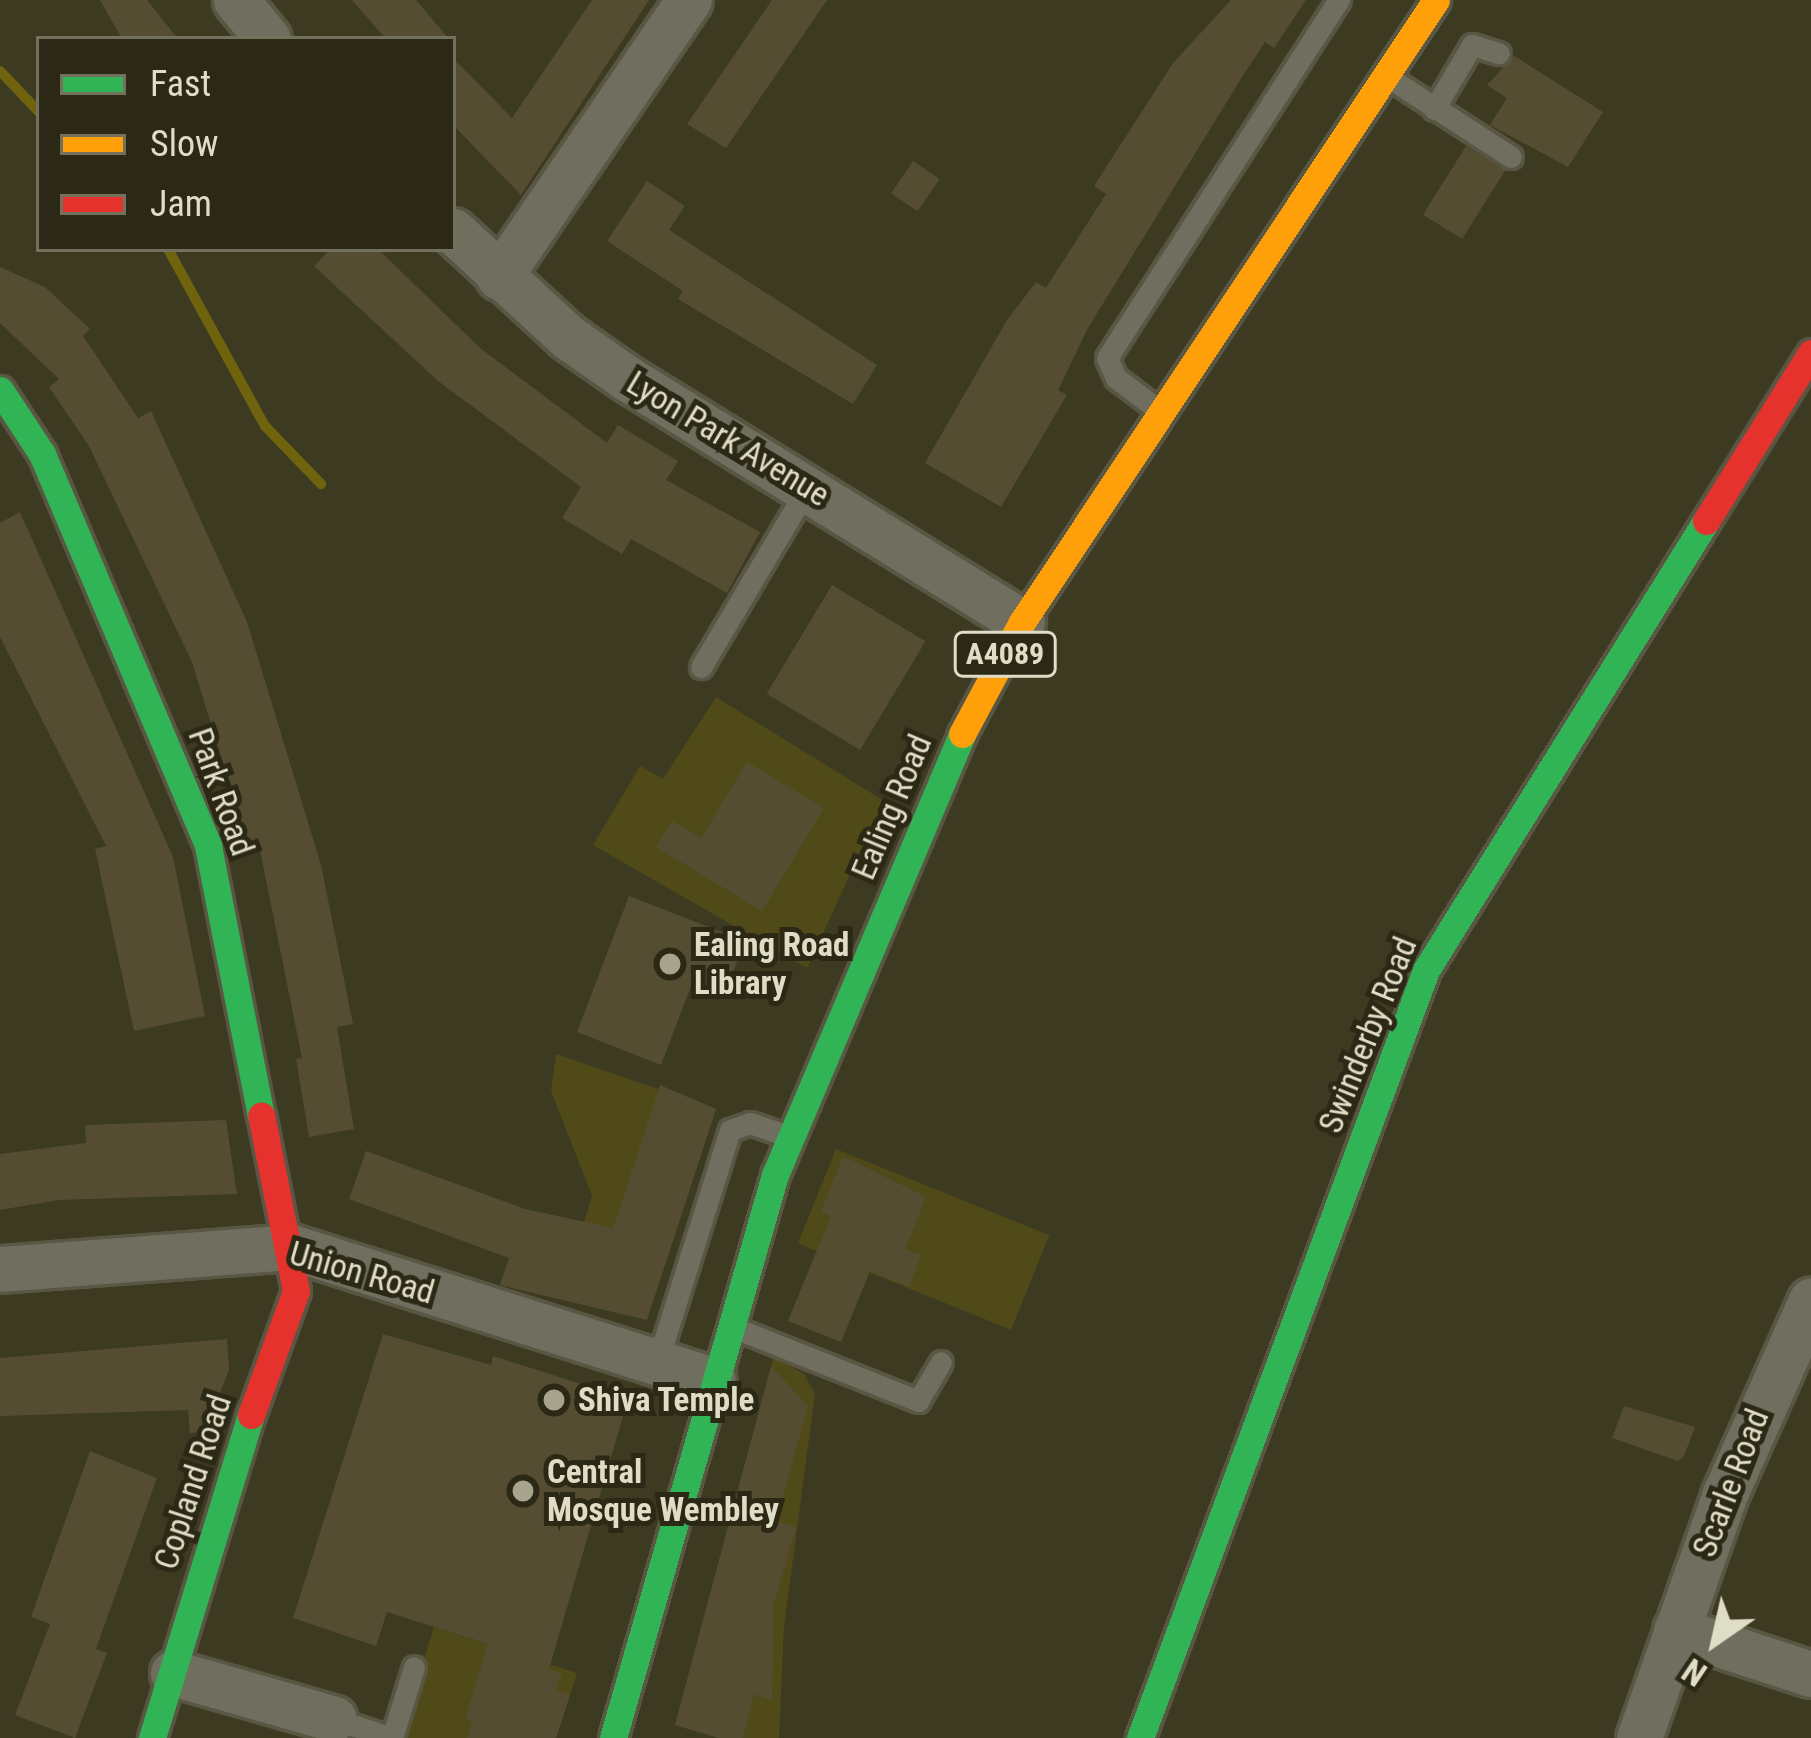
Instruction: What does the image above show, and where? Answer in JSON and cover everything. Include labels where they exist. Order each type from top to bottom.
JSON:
[{"type":"street","points":[[236,0],[266,36]]},
{"type":"street","points":[[499,277],[689,0]]},
{"type":"street","name":"Ealing Road","points":[[614,1738],[728,1325],[791,1137],[959,740],[1022,622],[1436,0]]},
{"type":"street","name":"Lyon Park Avenue","points":[[456,234],[499,277],[628,380],[1022,622]]},
{"type":"street","name":"Swinderby Road","points":[[1140,1738],[1426,970],[1811,353]]},
{"type":"street","name":"Park Road","points":[[0,390],[42,454],[208,846],[291,1247]]},
{"type":"street","name":"Union Road","points":[[0,1269],[291,1247],[712,1380]]},
{"type":"street","name":"Copland Road","points":[[152,1738],[230,1472],[296,1291],[291,1247]]},
{"type":"street","name":"Scarle Road","points":[[1639,1738],[1777,1368],[1811,1301]]},
{"type":"street","points":[[1676,1630],[1811,1674]]},
{"type":"street","points":[[173,1673],[334,1719]]},
{"type":"lane","points":[[1162,412],[1116,378],[1107,358],[1339,0]]},
{"type":"lane","points":[[1434,109],[1472,45],[1499,53]]},
{"type":"lane","points":[[1386,75],[1511,157]]},
{"type":"lane","points":[[701,667],[808,487]]},
{"type":"lane","points":[[657,1363],[721,1155],[739,1124],[791,1137]]},
{"type":"lane","points":[[728,1325],[918,1401],[940,1362]]},
{"type":"lane","points":[[334,1719],[392,1738],[414,1667]]},
{"type":"shaded area","points":[[716,697],[884,801],[807,968],[593,845],[640,766],[663,779]]},
{"type":"shaded area","points":[[556,1054],[716,1109],[649,1313],[640,1318],[561,1298],[592,1196],[551,1091]]},
{"type":"shaded area","points":[[836,1149],[1049,1235],[1011,1330],[798,1244]]},
{"type":"shaded area","points":[[774,1356],[804,1374],[815,1394],[784,1627],[779,1738],[719,1738],[675,1725]]},
{"type":"shaded area","points":[[434,1627],[577,1673],[556,1738],[399,1738]]},
{"type":"building","points":[[100,0],[147,0],[176,36],[120,36]]},
{"type":"building","points":[[352,0],[416,0],[446,36],[383,36]]},
{"type":"building","points":[[592,0],[649,0],[521,195],[456,128],[456,61],[512,118]]},
{"type":"building","points":[[772,0],[827,0],[726,148],[687,124]]},
{"type":"building","points":[[1231,0],[1306,0],[1274,48],[1265,42],[1088,328],[1058,390],[1067,395],[1001,507],[925,463],[1007,320],[1036,282],[1046,288],[1106,194],[1094,186],[1173,63]]},
{"type":"building","points":[[1514,56],[1603,112],[1568,167],[1490,125],[1507,98],[1487,85]]},
{"type":"building","points":[[1466,146],[1505,170],[1462,239],[1423,215]]},
{"type":"building","points":[[913,161],[940,179],[918,211],[891,193]]},
{"type":"building","points":[[647,181],[685,206],[669,230],[877,365],[853,404],[678,299],[683,291],[607,241]]},
{"type":"building","points":[[327,252],[381,252],[480,348],[607,443],[618,425],[678,461],[666,480],[760,532],[727,593],[631,539],[622,554],[562,518],[581,487],[438,381],[314,266]]},
{"type":"building","points":[[0,267],[45,287],[90,329],[83,336],[138,418],[151,411],[247,622],[321,865],[353,1024],[337,1027],[354,1129],[309,1137],[296,1059],[302,1058],[259,845],[249,848],[192,662],[89,446],[49,387],[59,379],[0,323]]},
{"type":"building","points":[[20,512],[173,857],[205,1016],[134,1031],[95,849],[106,846],[0,637],[0,523]]},
{"type":"building","points":[[832,585],[925,641],[860,750],[767,694]]},
{"type":"building","points":[[747,762],[824,808],[762,911],[656,847],[672,821],[701,838]]},
{"type":"building","name":"Ealing Road Library","points":[[629,896],[745,941],[725,993],[693,981],[661,1065],[577,1032]]},
{"type":"building","points":[[660,1085],[716,1109],[647,1320],[500,1285],[509,1258],[349,1199],[366,1151],[525,1209],[613,1228]]},
{"type":"building","points":[[226,1120],[237,1194],[58,1200],[0,1210],[0,1154],[86,1143],[85,1125]]},
{"type":"building","points":[[843,1156],[926,1197],[905,1249],[921,1255],[909,1287],[870,1271],[841,1342],[788,1321],[831,1216],[821,1212]]},
{"type":"building","points":[[383,1334],[491,1365],[493,1356],[628,1399],[549,1669],[562,1673],[556,1690],[570,1695],[556,1738],[467,1738],[472,1722],[465,1719],[488,1644],[387,1612],[376,1646],[293,1618]]},
{"type":"building","points":[[227,1339],[229,1369],[206,1432],[190,1433],[188,1410],[0,1416],[0,1358]]},
{"type":"building","points":[[771,1366],[808,1406],[776,1521],[796,1527],[774,1603],[772,1700],[754,1694],[743,1738],[719,1738],[675,1725]]},
{"type":"building","points":[[1624,1406],[1695,1427],[1684,1456],[1678,1461],[1612,1438]]},
{"type":"building","points":[[90,1451],[157,1478],[96,1649],[107,1653],[75,1738],[15,1715],[50,1624],[31,1617]]},
{"type":"waterway","points":[[0,71],[36,109]]},
{"type":"waterway","points":[[170,252],[265,426],[321,484]]},
{"type":"traffic: fast","points":[[0,390],[42,454],[208,846],[261,1115]]},
{"type":"traffic: fast","points":[[1140,1738],[1426,970],[1706,521]]},
{"type":"traffic: fast","points":[[613,1738],[775,1175],[962,734]]},
{"type":"traffic: fast","points":[[152,1738],[251,1415]]},
{"type":"traffic: slow","points":[[962,734],[1022,622],[1436,0]]},
{"type":"traffic: jam","points":[[1706,521],[1811,353]]},
{"type":"traffic: jam","points":[[251,1415],[296,1291],[261,1115]]},
{"type":"place","name":"Ealing Road Library","points":[[670,964]]},
{"type":"place","name":"Shiva Temple","points":[[554,1400]]},
{"type":"place","name":"Central Mosque Wembley","points":[[523,1491]]}]
